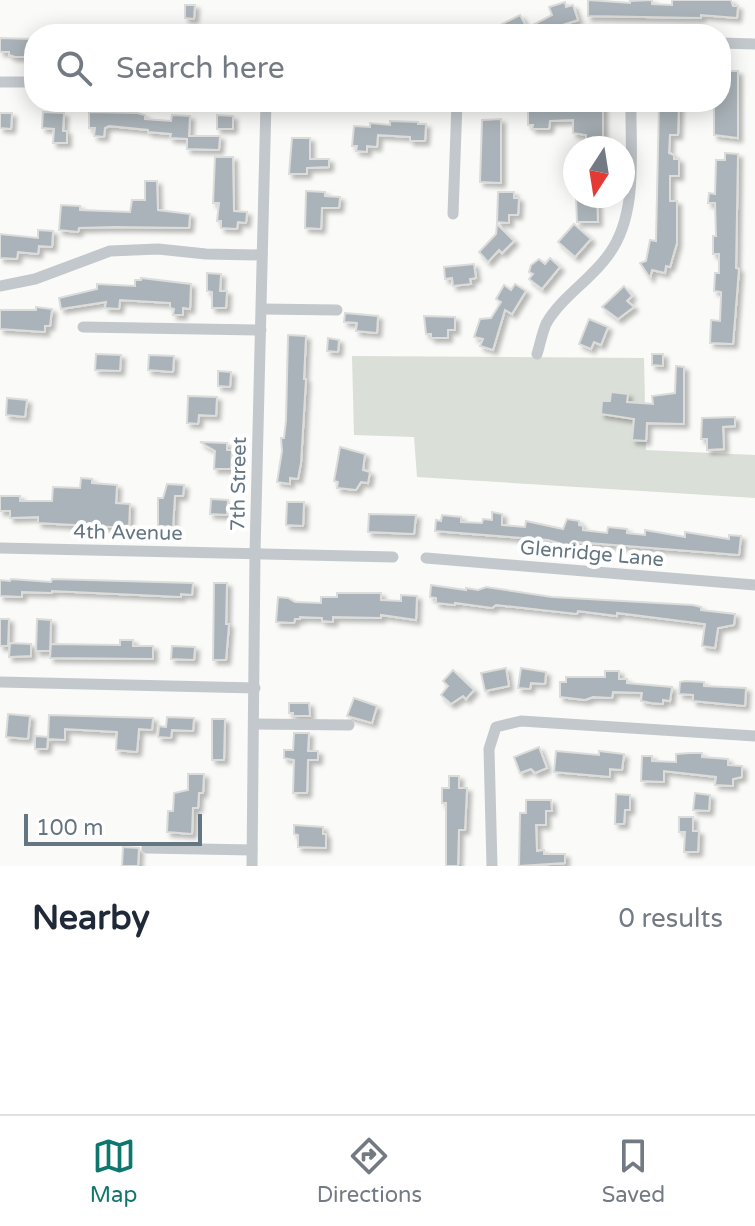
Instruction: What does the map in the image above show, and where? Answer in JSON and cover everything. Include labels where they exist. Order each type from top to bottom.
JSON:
[{"type":"street","points":[[731,43],[755,44]]},
{"type":"street","points":[[0,82],[24,82]]},
{"type":"street","name":"7th Street","points":[[252,866],[255,553],[266,112]]},
{"type":"street","points":[[453,214],[457,112]]},
{"type":"street","points":[[537,354],[546,325],[565,300],[610,253],[623,225],[630,188],[631,112]]},
{"type":"street","points":[[0,286],[35,279],[110,251],[158,249],[262,255]]},
{"type":"street","points":[[262,309],[337,310]]},
{"type":"street","points":[[83,327],[261,330]]},
{"type":"street","name":"4th Avenue","points":[[0,548],[255,553]]},
{"type":"street","points":[[255,553],[393,557]]},
{"type":"street","name":"Glenridge Lane","points":[[426,558],[755,585]]},
{"type":"street","points":[[0,682],[255,688]]},
{"type":"street","points":[[492,866],[489,749],[496,727],[521,721],[755,736]]},
{"type":"street","points":[[254,724],[303,727],[349,725]]},
{"type":"street","points":[[147,848],[252,850]]},
{"type":"shaded area","points":[[352,356],[644,358],[646,450],[755,455],[755,498],[417,477],[414,437],[354,435]]},
{"type":"building","points":[[588,0],[630,3],[652,0],[652,4],[672,5],[672,0],[731,0],[733,6],[738,6],[737,18],[701,15],[701,18],[588,16]]},
{"type":"building","points":[[565,2],[566,7],[573,5],[578,20],[566,24],[535,24],[552,15],[549,7]]},
{"type":"building","points":[[185,5],[195,5],[194,19],[185,18]]},
{"type":"building","points":[[520,15],[525,24],[502,24]]},
{"type":"building","points":[[0,38],[24,39],[24,57],[0,52]]},
{"type":"building","points":[[731,71],[738,71],[738,138],[714,135],[714,112],[731,112]]},
{"type":"building","points":[[43,112],[64,113],[63,131],[67,131],[67,143],[53,143],[54,129],[42,128]]},
{"type":"building","points":[[89,112],[137,113],[145,115],[145,119],[171,121],[172,115],[190,116],[189,136],[220,136],[219,150],[187,149],[187,139],[170,138],[171,134],[148,130],[109,126],[105,128],[104,137],[94,136],[95,128],[89,128]]},
{"type":"building","points":[[528,112],[603,112],[603,136],[573,133],[573,120],[550,121],[549,129],[532,129],[533,125],[528,125]]},
{"type":"building","points":[[659,112],[679,112],[678,135],[670,135],[669,153],[674,155],[674,159],[679,159],[679,176],[670,176],[670,201],[677,201],[677,243],[670,267],[666,266],[665,273],[652,270],[650,278],[640,263],[646,261],[650,240],[656,241]]},
{"type":"building","points":[[0,113],[12,113],[11,129],[0,128]]},
{"type":"building","points":[[217,115],[233,116],[233,129],[217,129]]},
{"type":"building","points":[[501,119],[501,183],[480,182],[482,120]]},
{"type":"building","points":[[390,121],[426,124],[425,141],[378,135],[377,147],[367,146],[367,152],[356,151],[357,146],[352,146],[354,126],[370,127],[370,123],[390,125]]},
{"type":"building","points":[[292,138],[310,138],[310,159],[329,159],[329,167],[307,168],[307,174],[289,174]]},
{"type":"building","points":[[725,153],[738,154],[736,268],[739,269],[733,344],[710,343],[711,320],[720,321],[721,292],[714,291],[715,273],[719,273],[719,254],[713,254],[715,203],[708,203],[709,193],[715,194],[716,160],[725,160]]},
{"type":"building","points":[[215,157],[233,157],[234,211],[247,212],[246,223],[238,222],[237,229],[221,228],[221,221],[217,221],[219,203],[213,203]]},
{"type":"building","points":[[145,181],[157,181],[158,210],[190,214],[189,228],[59,230],[61,205],[80,206],[80,210],[130,212],[132,200],[145,200]]},
{"type":"building","points":[[306,191],[340,197],[339,208],[322,208],[321,229],[305,228]]},
{"type":"building","points":[[498,192],[514,192],[514,198],[519,198],[518,215],[509,215],[509,223],[497,222]]},
{"type":"building","points":[[576,208],[597,208],[598,222],[577,222]]},
{"type":"building","points":[[497,224],[514,241],[502,253],[499,250],[488,262],[479,252],[496,234]]},
{"type":"building","points":[[574,224],[591,239],[575,257],[558,242]]},
{"type":"building","points":[[38,230],[53,231],[52,247],[39,246],[38,254],[18,252],[17,259],[0,258],[0,234],[38,238]]},
{"type":"building","points":[[550,258],[560,267],[542,289],[529,279],[533,274],[529,272],[531,265],[539,259],[545,264]]},
{"type":"building","points":[[474,264],[476,278],[470,279],[471,284],[453,286],[452,278],[445,279],[444,267]]},
{"type":"building","points":[[207,273],[221,274],[220,291],[227,291],[226,308],[212,308],[212,292],[207,291]]},
{"type":"building","points":[[141,278],[191,284],[190,309],[183,308],[183,315],[173,315],[174,309],[170,308],[170,303],[120,300],[119,309],[105,308],[106,302],[61,309],[59,298],[97,289],[97,284],[135,286],[135,280]]},
{"type":"building","points":[[515,284],[526,291],[512,314],[505,310],[493,350],[480,346],[483,339],[474,337],[480,319],[491,318],[501,302],[496,299],[504,285],[511,290]]},
{"type":"building","points":[[624,286],[632,296],[627,301],[634,307],[618,319],[602,307]]},
{"type":"building","points":[[36,307],[52,309],[50,326],[45,326],[45,332],[0,329],[0,310],[36,310]]},
{"type":"building","points":[[345,313],[378,316],[377,333],[356,331],[357,323],[344,322]]},
{"type":"building","points":[[424,316],[455,317],[455,330],[448,330],[448,338],[431,338],[431,334],[426,334]]},
{"type":"building","points":[[589,319],[608,327],[601,345],[594,342],[591,349],[579,344]]},
{"type":"building","points":[[288,335],[306,336],[301,463],[298,479],[290,478],[290,484],[277,482],[286,420]]},
{"type":"building","points":[[328,338],[339,340],[338,352],[327,351]]},
{"type":"building","points":[[96,354],[121,355],[120,371],[95,370]]},
{"type":"building","points":[[652,354],[663,354],[663,366],[652,365]]},
{"type":"building","points":[[149,355],[174,356],[173,372],[148,370]]},
{"type":"building","points":[[676,366],[684,367],[684,424],[647,423],[646,441],[632,440],[634,419],[601,414],[602,401],[610,401],[611,392],[628,394],[627,402],[653,404],[652,396],[675,393]]},
{"type":"building","points":[[218,371],[231,372],[230,387],[218,386]]},
{"type":"building","points":[[188,396],[217,397],[216,416],[199,415],[198,424],[187,423]]},
{"type":"building","points":[[7,398],[27,400],[25,417],[6,415]]},
{"type":"building","points":[[735,417],[735,426],[723,427],[724,449],[707,450],[707,439],[701,439],[702,418]]},
{"type":"building","points":[[200,442],[227,443],[227,450],[232,450],[231,469],[214,469],[215,451]]},
{"type":"building","points":[[340,447],[365,454],[363,470],[370,472],[368,483],[361,482],[356,490],[337,488],[338,482],[334,481]]},
{"type":"building","points":[[81,478],[92,479],[92,483],[117,485],[116,503],[130,504],[129,528],[38,523],[38,517],[10,518],[10,511],[0,511],[0,496],[20,496],[20,501],[52,501],[53,487],[80,488]]},
{"type":"building","points":[[167,484],[184,485],[183,496],[175,496],[173,527],[158,526],[158,498],[163,498]]},
{"type":"building","points":[[211,499],[228,500],[227,515],[210,514]]},
{"type":"building","points":[[287,502],[304,502],[303,526],[286,525]]},
{"type":"building","points":[[492,512],[502,514],[502,525],[525,527],[526,521],[563,529],[567,519],[579,521],[583,530],[607,533],[608,527],[645,535],[645,530],[685,537],[685,532],[729,539],[729,535],[741,536],[739,555],[577,542],[576,548],[548,540],[435,531],[436,520],[441,521],[442,515],[461,517],[461,522],[482,523],[483,519],[492,520]]},
{"type":"building","points":[[369,514],[416,515],[414,534],[368,532]]},
{"type":"building","points":[[0,580],[193,583],[192,595],[181,594],[181,597],[52,591],[22,592],[22,597],[0,596]]},
{"type":"building","points":[[214,583],[227,583],[226,624],[229,624],[226,660],[213,660]]},
{"type":"building","points":[[431,585],[466,590],[486,587],[552,597],[693,605],[701,607],[701,610],[735,614],[734,625],[718,628],[715,648],[702,646],[705,624],[617,613],[617,616],[578,611],[577,614],[496,605],[492,608],[436,603],[436,598],[430,597]]},
{"type":"building","points":[[337,593],[381,593],[381,600],[401,601],[401,595],[417,596],[416,620],[381,615],[381,618],[333,617],[333,622],[300,617],[294,623],[276,622],[278,597],[295,602],[321,603],[321,597],[337,597]]},
{"type":"building","points":[[0,619],[9,619],[8,646],[0,646]]},
{"type":"building","points":[[37,619],[51,620],[50,651],[36,651]]},
{"type":"building","points":[[120,640],[133,640],[133,646],[153,646],[153,659],[50,658],[51,644],[120,645]]},
{"type":"building","points":[[10,643],[31,644],[31,656],[9,657]]},
{"type":"building","points":[[172,646],[195,647],[194,660],[171,659]]},
{"type":"building","points":[[506,668],[509,686],[485,691],[481,673]]},
{"type":"building","points":[[521,668],[546,672],[545,684],[531,683],[530,689],[518,688]]},
{"type":"building","points":[[453,670],[474,690],[466,699],[463,696],[451,704],[441,695],[448,686],[443,681]]},
{"type":"building","points":[[605,671],[619,671],[619,679],[627,679],[627,683],[672,687],[670,701],[663,700],[663,704],[641,701],[642,693],[613,692],[612,698],[593,697],[585,700],[560,697],[560,682],[566,682],[566,677],[605,677]]},
{"type":"building","points":[[680,682],[704,682],[704,686],[746,688],[745,706],[693,701],[693,695],[679,694]]},
{"type":"building","points":[[354,698],[377,706],[372,723],[347,716]]},
{"type":"building","points":[[289,703],[309,703],[310,716],[293,716],[289,713]]},
{"type":"building","points":[[8,714],[30,716],[28,739],[6,737]]},
{"type":"building","points":[[49,715],[153,718],[152,730],[139,729],[137,752],[116,750],[117,732],[65,729],[65,740],[48,739]]},
{"type":"building","points":[[167,717],[194,718],[193,731],[172,730],[171,738],[158,737],[159,726],[166,727]]},
{"type":"building","points":[[212,719],[225,719],[224,760],[212,760]]},
{"type":"building","points":[[294,733],[309,733],[308,751],[318,751],[318,760],[308,760],[307,793],[293,793],[294,760],[284,758],[284,750],[293,750]]},
{"type":"building","points":[[35,736],[48,737],[47,749],[35,749]]},
{"type":"building","points":[[539,747],[547,768],[535,773],[531,769],[520,773],[514,757]]},
{"type":"building","points":[[556,751],[624,754],[622,770],[610,769],[610,777],[554,772]]},
{"type":"building","points":[[702,753],[702,757],[728,759],[728,765],[742,766],[742,777],[733,779],[733,786],[715,785],[716,777],[664,771],[664,782],[641,781],[642,756],[652,756],[652,761],[676,762],[676,754]]},
{"type":"building","points":[[188,774],[204,774],[203,793],[199,793],[198,808],[193,808],[192,834],[167,832],[168,811],[173,811],[174,793],[188,790]]},
{"type":"building","points":[[449,776],[459,776],[459,788],[467,788],[465,830],[459,830],[458,866],[446,866],[446,803],[442,803],[442,788],[449,788]]},
{"type":"building","points":[[695,793],[710,795],[709,811],[693,810]]},
{"type":"building","points":[[616,794],[630,795],[630,810],[625,810],[624,824],[615,824]]},
{"type":"building","points":[[526,800],[551,800],[552,811],[546,811],[546,825],[536,825],[537,851],[565,854],[565,863],[519,866],[520,813],[526,813]]},
{"type":"building","points":[[679,817],[693,817],[693,831],[699,831],[698,852],[684,852],[685,832],[679,832]]},
{"type":"building","points":[[294,825],[323,827],[326,848],[298,847]]},
{"type":"building","points":[[123,847],[139,848],[138,866],[122,866]]}]
